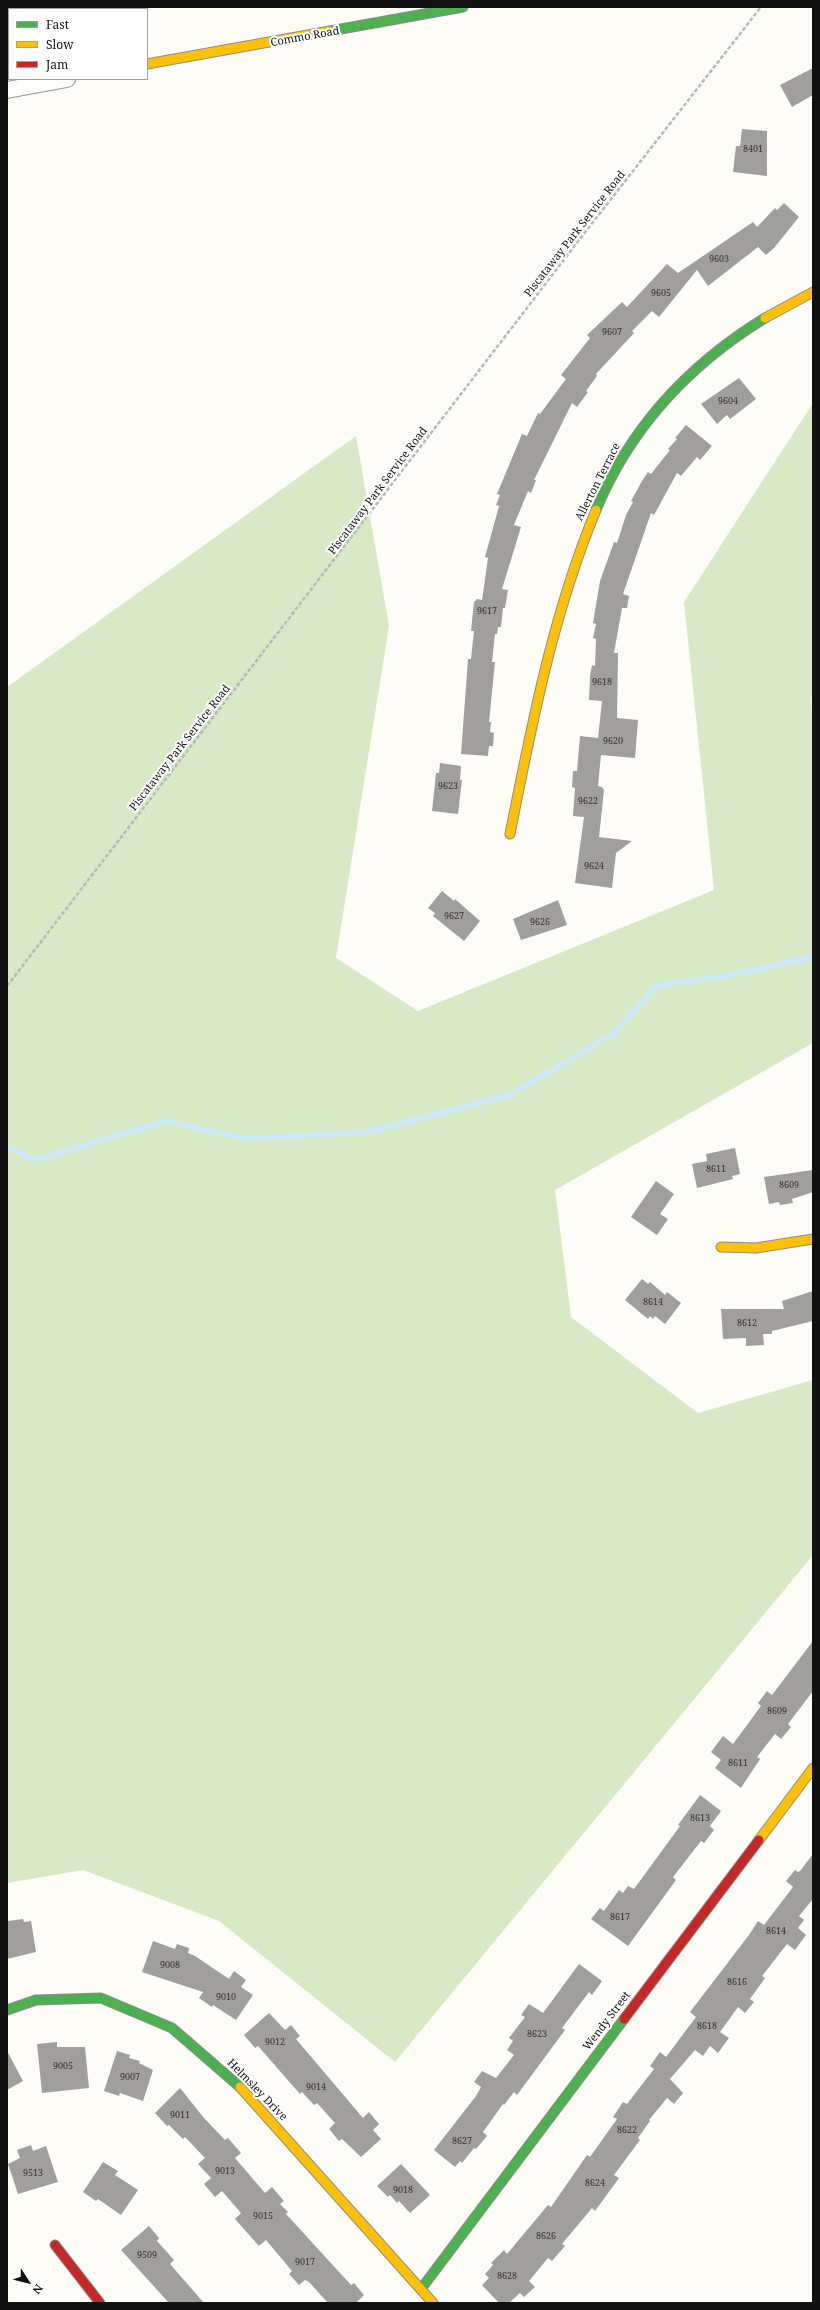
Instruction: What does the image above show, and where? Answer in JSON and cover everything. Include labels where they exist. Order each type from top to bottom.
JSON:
[{"type":"street","name":"Commo Road","points":[[148,64],[463,7]]},
{"type":"street","points":[[7,90],[62,80]]},
{"type":"street","name":"Allerton Terrace","points":[[510,834],[538,696],[558,618],[588,524],[613,475],[634,440],[654,413],[690,374],[732,339],[776,310],[813,292]]},
{"type":"street","points":[[720,1247],[756,1248],[813,1239]]},
{"type":"street","name":"Wendy Street","points":[[421,2289],[813,1768]]},
{"type":"street","name":"Helmsley Drive","points":[[7,2010],[36,2000],[101,1998],[172,2028],[233,2079],[433,2303]]},
{"type":"street","points":[[55,2245],[100,2303]]},
{"type":"path","name":"Piscataway Park Service Road","points":[[7,986],[576,244],[761,7]]},
{"type":"green space","points":[[813,403],[813,691],[811,699],[813,716],[813,1043],[555,1190],[571,1317],[698,1413],[813,1380],[813,1555],[395,2062],[219,1921],[83,1870],[7,1883],[7,687],[356,436],[389,626],[336,958],[418,1011],[714,890],[684,602]]},
{"type":"building","points":[[813,68],[813,95],[792,107],[780,85]]},
{"type":"building","points":[[742,129],[767,131],[767,176],[733,172],[736,146],[740,146]]},
{"type":"building","points":[[784,203],[799,217],[774,248],[766,255],[758,247],[708,286],[697,270],[659,317],[652,311],[632,331],[634,333],[596,374],[597,376],[586,391],[588,392],[577,407],[572,403],[534,480],[536,480],[531,493],[528,491],[514,525],[521,527],[502,589],[508,590],[505,608],[503,608],[501,627],[498,627],[497,634],[495,634],[492,662],[495,662],[489,722],[491,722],[490,732],[494,733],[493,746],[489,746],[488,756],[461,754],[468,659],[471,659],[474,631],[471,631],[474,602],[477,599],[482,600],[488,558],[485,557],[499,506],[496,505],[500,495],[497,494],[522,434],[527,436],[538,413],[540,414],[566,379],[561,375],[590,338],[587,335],[622,302],[627,307],[667,264],[678,273],[753,222],[757,227],[775,208],[777,210]]},
{"type":"building","points":[[739,378],[756,399],[730,419],[727,415],[717,424],[701,404]]},
{"type":"building","points":[[686,425],[712,446],[700,460],[697,457],[681,476],[677,473],[654,515],[651,513],[623,594],[629,596],[627,608],[622,608],[614,653],[618,653],[617,718],[638,720],[635,758],[601,755],[598,786],[602,787],[604,790],[599,837],[632,841],[616,853],[612,888],[575,883],[584,817],[573,816],[575,788],[572,787],[573,771],[577,771],[580,736],[598,738],[602,701],[589,700],[590,676],[592,665],[595,666],[596,639],[593,638],[596,624],[593,623],[600,581],[614,542],[617,543],[626,515],[633,502],[631,501],[642,481],[648,472],[651,474],[670,450],[668,449],[677,439],[675,438]]},
{"type":"building","points":[[440,763],[461,766],[460,780],[462,780],[458,814],[432,811],[436,773],[439,773]]},
{"type":"building","points":[[442,891],[454,901],[455,899],[480,921],[464,941],[433,916],[435,913],[428,908]]},
{"type":"building","points":[[558,900],[567,925],[521,940],[513,919]]},
{"type":"building","points":[[735,1148],[740,1174],[732,1176],[733,1179],[697,1188],[692,1164],[707,1161],[706,1154]]},
{"type":"building","points":[[813,1170],[813,1192],[792,1199],[793,1203],[780,1205],[779,1202],[769,1204],[764,1177]]},
{"type":"building","points":[[656,1181],[674,1194],[660,1214],[668,1219],[657,1235],[631,1217]]},
{"type":"building","points":[[642,1279],[648,1284],[650,1282],[665,1295],[667,1292],[681,1303],[665,1324],[655,1316],[653,1319],[650,1316],[648,1319],[625,1300]]},
{"type":"building","points":[[813,1291],[813,1321],[772,1331],[772,1334],[763,1334],[764,1345],[746,1346],[746,1338],[723,1339],[721,1309],[784,1309],[782,1301]]},
{"type":"building","points":[[813,1641],[813,1691],[788,1724],[791,1727],[781,1739],[775,1734],[757,1757],[760,1759],[741,1788],[715,1768],[721,1760],[711,1752],[723,1736],[733,1744],[761,1706],[758,1703],[767,1691],[772,1695]]},
{"type":"building","points":[[700,1795],[721,1811],[710,1826],[714,1830],[704,1843],[701,1841],[673,1877],[676,1880],[628,1946],[591,1919],[600,1908],[604,1911],[619,1890],[623,1893],[628,1886],[634,1889],[680,1826],[678,1825]]},
{"type":"building","points":[[813,1854],[813,1899],[799,1916],[804,1920],[798,1928],[806,1935],[795,1950],[787,1944],[762,1976],[765,1978],[750,1999],[754,2002],[745,2013],[738,2007],[720,2032],[729,2038],[718,2053],[710,2046],[703,2056],[695,2050],[670,2079],[683,2093],[674,2104],[667,2098],[649,2120],[650,2121],[638,2138],[640,2140],[614,2175],[619,2178],[595,2211],[592,2208],[562,2244],[565,2246],[552,2261],[548,2258],[529,2281],[535,2287],[524,2297],[520,2293],[509,2303],[499,2303],[482,2285],[489,2278],[485,2274],[493,2265],[491,2263],[504,2250],[507,2254],[548,2205],[551,2207],[587,2155],[590,2157],[617,2119],[613,2117],[623,2102],[627,2104],[654,2069],[650,2066],[660,2052],[666,2057],[696,2017],[690,2012],[758,1921],[764,1925],[793,1887],[786,1881],[795,1870],[798,1872],[800,1871]]},
{"type":"building","points":[[23,1919],[24,1922],[31,1921],[36,1952],[7,1959],[8,1921]]},
{"type":"building","points":[[153,1941],[175,1949],[177,1944],[189,1948],[188,1953],[195,1956],[229,1979],[234,1971],[246,1980],[241,1987],[253,1995],[236,2020],[199,1998],[203,1992],[142,1972]]},
{"type":"building","points":[[579,1964],[602,1981],[592,1995],[589,1992],[562,2028],[565,2030],[517,2095],[514,2092],[504,2105],[503,2104],[483,2132],[487,2136],[476,2149],[474,2148],[462,2163],[460,2161],[455,2167],[434,2150],[476,2096],[481,2087],[474,2082],[482,2071],[496,2078],[514,2055],[507,2050],[513,2041],[509,2038],[525,2017],[521,2015],[529,2004],[543,2013]]},
{"type":"building","points":[[269,2013],[285,2030],[291,2025],[300,2036],[296,2039],[363,2118],[369,2112],[379,2124],[373,2130],[381,2139],[361,2157],[342,2139],[339,2141],[329,2129],[335,2123],[317,2103],[314,2105],[302,2092],[300,2094],[258,2046],[255,2048],[244,2035]]},
{"type":"building","points":[[57,2042],[57,2047],[85,2047],[89,2088],[42,2093],[37,2044]]},
{"type":"building","points":[[7,2051],[23,2081],[7,2090]]},
{"type":"building","points":[[117,2051],[130,2055],[129,2058],[140,2061],[139,2063],[153,2070],[143,2101],[120,2093],[119,2096],[104,2091]]},
{"type":"building","points":[[180,2088],[204,2118],[225,2140],[228,2138],[241,2153],[235,2158],[265,2193],[272,2187],[284,2201],[280,2204],[288,2212],[286,2214],[351,2285],[354,2283],[364,2295],[356,2303],[328,2303],[309,2282],[305,2280],[299,2285],[289,2274],[292,2271],[266,2240],[259,2246],[235,2219],[241,2213],[222,2191],[215,2197],[204,2184],[211,2178],[198,2164],[205,2158],[185,2137],[183,2139],[169,2125],[167,2126],[155,2113]]},
{"type":"building","points":[[31,2145],[33,2151],[46,2146],[58,2182],[18,2194],[8,2164],[20,2158],[17,2150]]},
{"type":"building","points":[[103,2162],[118,2171],[115,2175],[138,2190],[121,2215],[98,2199],[96,2201],[83,2192]]},
{"type":"building","points":[[401,2164],[430,2195],[410,2213],[399,2201],[397,2203],[390,2195],[388,2197],[377,2186]]},
{"type":"building","points":[[149,2226],[159,2238],[157,2241],[174,2260],[170,2264],[204,2303],[169,2303],[121,2250]]},
{"type":"waterway","points":[[7,1147],[35,1160],[166,1121],[245,1139],[368,1132],[510,1095],[613,1034],[656,986],[727,976],[813,957]]},
{"type":"traffic: fast","points":[[330,31],[463,7]]},
{"type":"traffic: fast","points":[[596,510],[610,480],[626,452],[665,400],[712,356],[765,318]]},
{"type":"traffic: fast","points":[[7,2010],[36,2000],[101,1998],[172,2028],[240,2087]]},
{"type":"traffic: fast","points":[[421,2289],[624,2019]]},
{"type":"traffic: slow","points":[[148,64],[330,31]]},
{"type":"traffic: slow","points":[[765,318],[813,292]]},
{"type":"traffic: slow","points":[[510,834],[545,669],[568,589],[596,510]]},
{"type":"traffic: slow","points":[[721,1247],[756,1248],[813,1239]]},
{"type":"traffic: slow","points":[[759,1840],[813,1768]]},
{"type":"traffic: slow","points":[[240,2087],[433,2303]]},
{"type":"traffic: jam","points":[[624,2019],[759,1840]]},
{"type":"traffic: jam","points":[[55,2245],[100,2303]]}]
